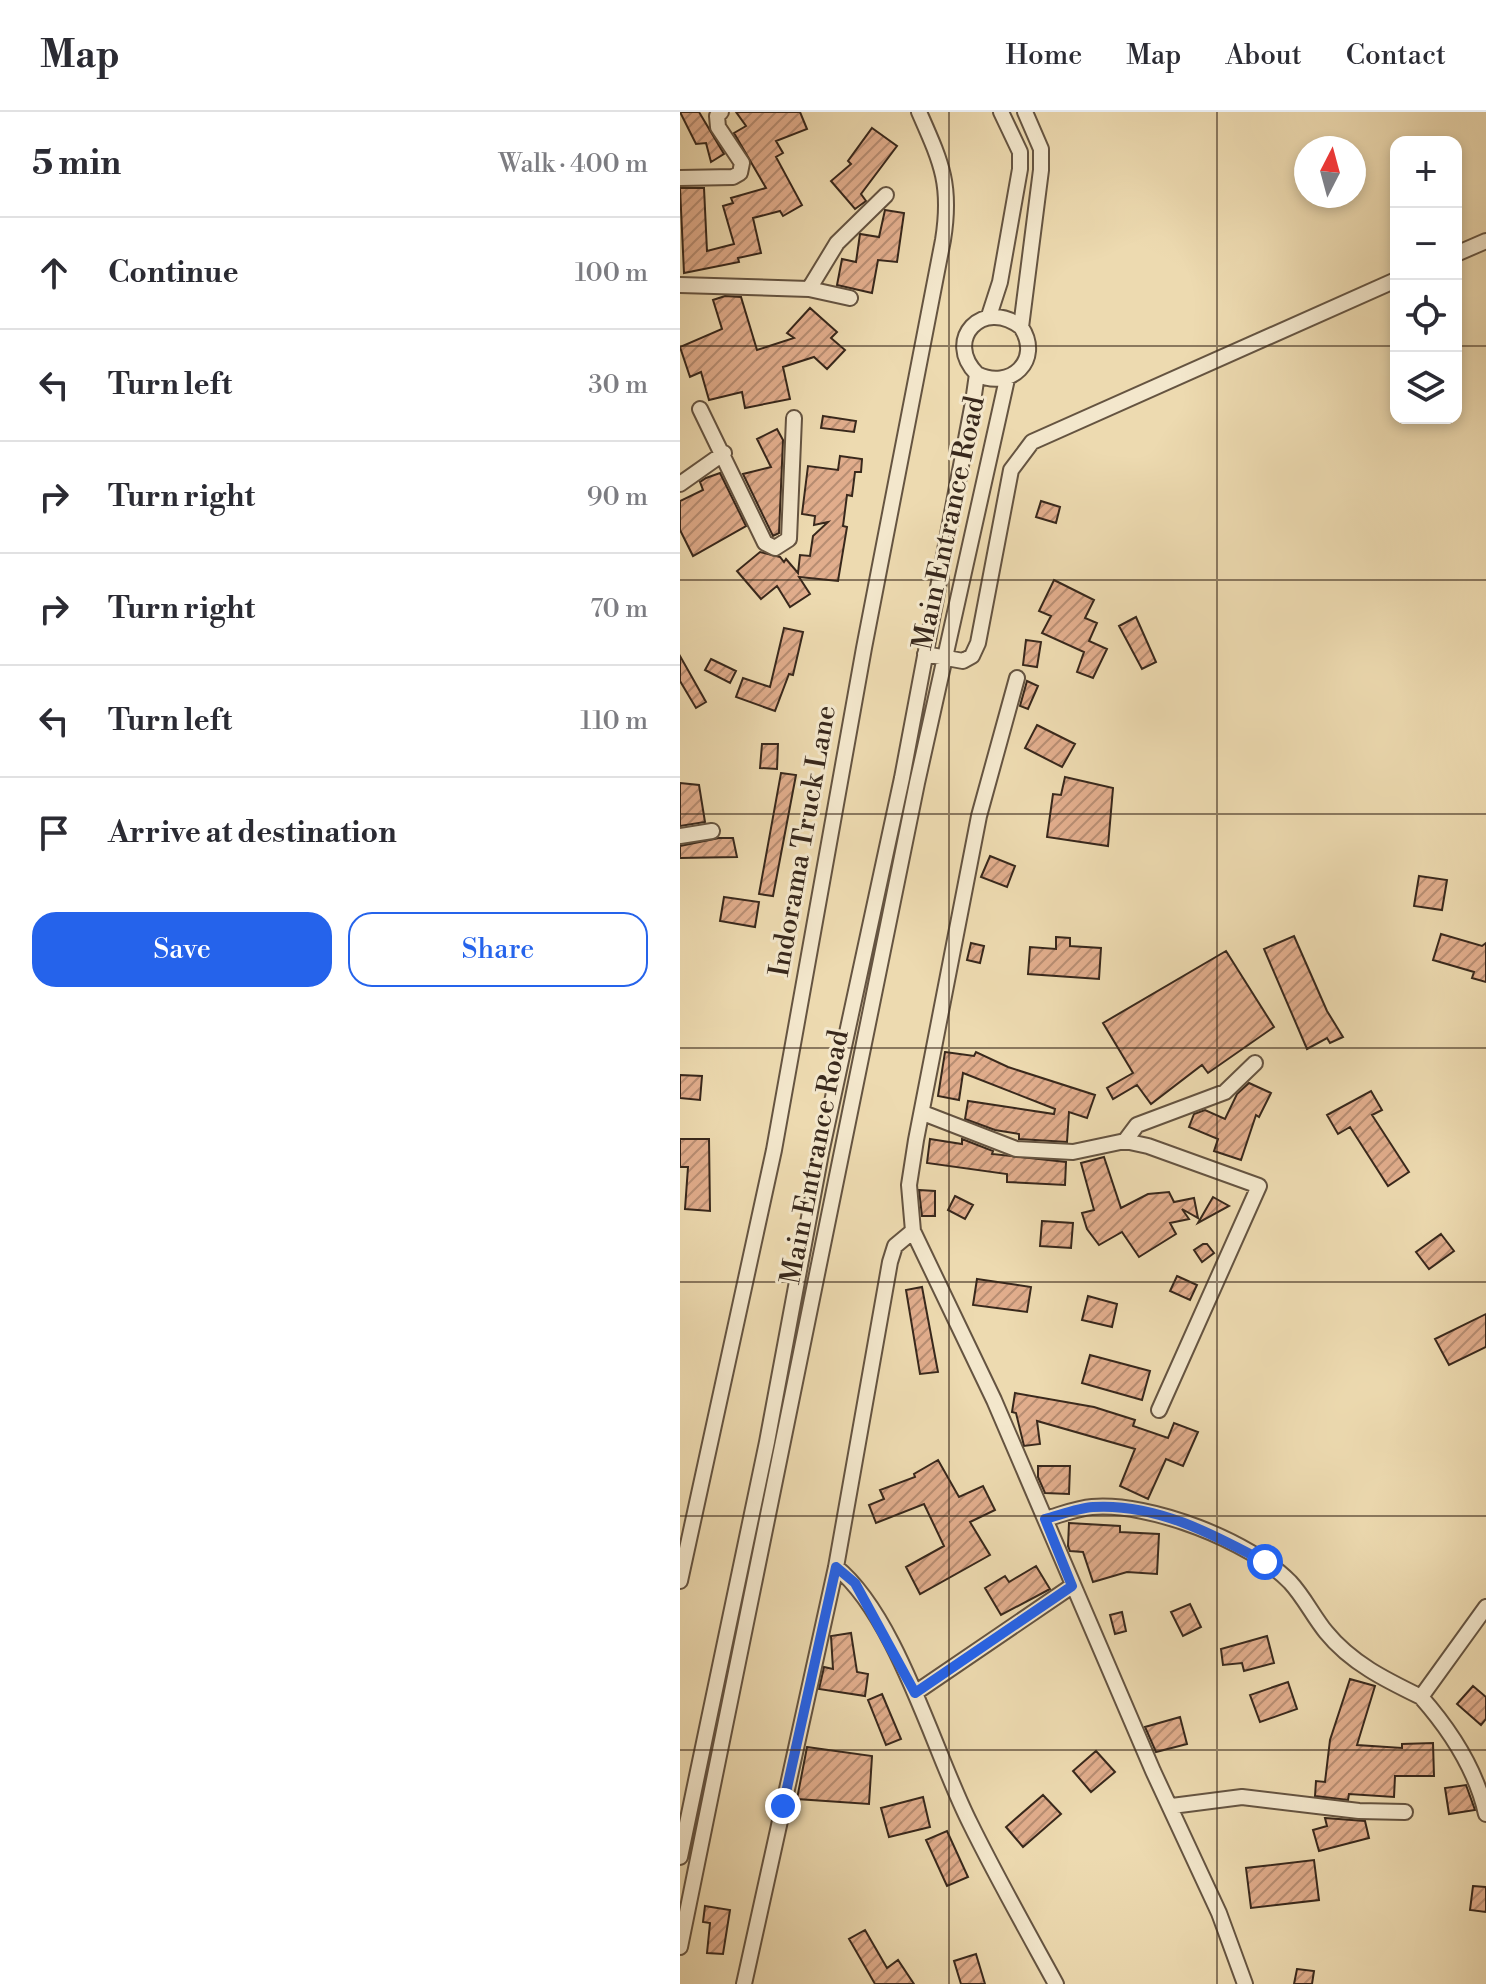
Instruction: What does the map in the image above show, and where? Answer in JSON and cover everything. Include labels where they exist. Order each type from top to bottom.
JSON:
[{"type":"street","points":[[680,178],[733,177],[740,173],[742,163],[718,127],[717,116],[721,112]]},
{"type":"street","name":"Indorama Truck Lane","points":[[680,1581],[774,1150],[864,648],[949,204],[942,164],[919,112]]},
{"type":"street","points":[[989,316],[1000,282],[1020,169],[1020,152],[1001,112]]},
{"type":"street","points":[[1021,327],[1001,316],[989,316],[973,325],[964,341],[966,359],[977,374],[986,379],[1007,379],[1027,361],[1028,343],[1021,327],[1023,287],[1039,206],[1041,149],[1025,112]]},
{"type":"street","points":[[809,289],[837,243],[886,195]]},
{"type":"street","points":[[1462,251],[1486,241]]},
{"type":"street","points":[[925,654],[963,661],[972,656],[978,643],[1011,470],[1032,442],[1390,283]]},
{"type":"street","points":[[680,285],[809,289],[850,298]]},
{"type":"street","points":[[680,1857],[767,1442],[821,1153],[925,654],[977,374]]},
{"type":"street","name":"Main Entrance Road","points":[[680,1947],[917,783],[948,659],[1007,379]]},
{"type":"street","points":[[700,409],[765,543],[775,548],[789,539],[794,418]]},
{"type":"street","points":[[680,484],[724,453]]},
{"type":"street","points":[[1017,678],[979,816],[909,1185],[913,1231],[994,1400],[1153,1771],[1172,1806],[1219,1913],[1245,1984]]},
{"type":"street","points":[[680,836],[712,831]]},
{"type":"street","points":[[1125,1141],[1137,1125],[1225,1092],[1255,1063]]},
{"type":"street","points":[[923,1113],[1016,1149],[1073,1152],[1125,1141],[1148,1146],[1259,1186],[1159,1410]]},
{"type":"street","points":[[744,1984],[836,1567],[890,1262],[895,1246],[913,1231]]},
{"type":"street","points":[[1045,1519],[1092,1507],[1128,1510],[1172,1519],[1213,1534],[1265,1562],[1288,1581],[1325,1631],[1350,1657],[1381,1678],[1421,1697],[1446,1726],[1466,1761],[1486,1814]]},
{"type":"street","points":[[836,1567],[855,1583],[915,1693],[969,1822],[1056,1984]]},
{"type":"street","points":[[915,1693],[1072,1586]]},
{"type":"street","points":[[1421,1697],[1486,1607]]},
{"type":"street","points":[[1172,1806],[1242,1797],[1359,1811],[1405,1812]]},
{"type":"building","points":[[680,112],[699,112],[724,154],[711,162],[706,143],[696,144]]},
{"type":"building","points":[[736,112],[800,112],[807,129],[776,141],[783,153],[776,157],[802,205],[783,216],[780,211],[753,218],[761,253],[738,258],[739,262],[684,273],[680,188],[704,188],[707,251],[734,244],[723,206],[733,203],[731,198],[766,188],[734,133],[746,126]]},
{"type":"building","points":[[872,128],[897,146],[861,194],[866,201],[855,209],[831,181],[851,164],[848,161]]},
{"type":"building","points":[[885,210],[904,213],[897,262],[878,260],[872,293],[837,285],[842,259],[856,262],[860,234],[879,237]]},
{"type":"building","points":[[725,296],[741,297],[757,350],[794,338],[787,333],[810,308],[837,332],[831,338],[845,350],[827,369],[814,357],[783,367],[790,399],[745,408],[742,392],[709,400],[701,372],[690,377],[680,347],[722,329],[713,300]]},
{"type":"building","points":[[823,416],[856,421],[854,432],[821,428]]},
{"type":"building","points":[[777,429],[783,440],[779,533],[773,536],[743,474],[771,467],[757,439]]},
{"type":"building","points":[[840,456],[862,459],[861,472],[855,472],[852,496],[847,495],[843,526],[847,527],[838,581],[799,577],[810,594],[790,607],[777,586],[761,599],[737,571],[760,552],[780,557],[784,562],[786,559],[798,573],[800,555],[810,556],[813,536],[828,522],[814,525],[815,516],[802,514],[808,466],[838,470]]},
{"type":"building","points":[[720,473],[746,526],[693,556],[680,530],[680,501],[703,490],[700,482]]},
{"type":"building","points":[[1041,501],[1060,507],[1056,523],[1036,517]]},
{"type":"building","points":[[1054,580],[1094,600],[1085,618],[1097,623],[1089,641],[1107,649],[1093,678],[1077,672],[1084,652],[1042,633],[1051,616],[1039,611]]},
{"type":"building","points":[[1136,617],[1156,662],[1142,669],[1119,626]]},
{"type":"building","points":[[784,628],[803,632],[793,675],[789,674],[775,711],[736,697],[743,678],[770,687]]},
{"type":"building","points":[[1026,640],[1041,642],[1037,667],[1023,665]]},
{"type":"building","points":[[680,656],[706,702],[696,708],[680,681]]},
{"type":"building","points":[[711,659],[736,671],[730,683],[705,670]]},
{"type":"building","points":[[1027,681],[1038,686],[1028,709],[1020,706]]},
{"type":"building","points":[[1037,725],[1075,744],[1062,767],[1025,748]]},
{"type":"building","points":[[762,744],[778,744],[777,769],[760,768]]},
{"type":"building","points":[[781,773],[796,775],[773,896],[759,894]]},
{"type":"building","points":[[1065,777],[1113,788],[1108,846],[1047,837],[1053,794],[1061,795]]},
{"type":"building","points":[[680,783],[699,785],[705,822],[680,826]]},
{"type":"building","points":[[733,838],[737,857],[680,858],[680,846]]},
{"type":"building","points":[[990,856],[1015,866],[1007,887],[981,877]]},
{"type":"building","points":[[1419,876],[1447,880],[1442,910],[1414,906]]},
{"type":"building","points":[[724,897],[759,902],[755,927],[720,921]]},
{"type":"building","points":[[1441,934],[1482,946],[1486,943],[1486,982],[1472,978],[1474,972],[1433,960]]},
{"type":"building","points":[[1294,936],[1327,1011],[1343,1037],[1330,1043],[1327,1038],[1307,1049],[1264,949]]},
{"type":"building","points":[[1056,937],[1070,938],[1070,946],[1101,948],[1099,979],[1028,974],[1030,947],[1056,949]]},
{"type":"building","points":[[971,943],[984,946],[980,963],[967,960]]},
{"type":"building","points":[[1226,951],[1274,1027],[1208,1073],[1202,1065],[1151,1104],[1137,1085],[1113,1099],[1107,1088],[1133,1073],[1103,1023]]},
{"type":"building","points":[[945,1052],[974,1056],[976,1052],[1008,1067],[1095,1095],[1087,1118],[1069,1112],[1067,1142],[1019,1139],[1019,1134],[995,1130],[965,1119],[968,1101],[1054,1114],[1055,1109],[963,1073],[959,1100],[938,1096]]},
{"type":"building","points":[[680,1075],[702,1076],[700,1100],[680,1098]]},
{"type":"building","points":[[1249,1083],[1271,1093],[1259,1117],[1256,1115],[1241,1160],[1214,1151],[1218,1139],[1189,1127],[1194,1114],[1205,1110],[1225,1119],[1237,1094]]},
{"type":"building","points":[[1371,1091],[1382,1110],[1372,1115],[1409,1172],[1388,1186],[1350,1127],[1338,1134],[1327,1115]]},
{"type":"building","points":[[680,1139],[709,1139],[710,1211],[685,1209],[688,1167],[680,1167]]},
{"type":"building","points":[[930,1139],[962,1144],[962,1139],[993,1151],[992,1154],[1066,1162],[1065,1185],[1007,1182],[1007,1174],[927,1163]]},
{"type":"building","points":[[1104,1157],[1121,1208],[1148,1194],[1169,1192],[1174,1202],[1194,1198],[1198,1218],[1182,1209],[1189,1219],[1170,1223],[1176,1234],[1139,1257],[1122,1232],[1099,1245],[1087,1229],[1082,1213],[1094,1210],[1081,1163]]},
{"type":"building","points":[[919,1190],[935,1191],[935,1216],[922,1216]]},
{"type":"building","points":[[955,1196],[973,1205],[965,1219],[948,1210]]},
{"type":"building","points":[[1213,1197],[1229,1206],[1198,1223]]},
{"type":"building","points":[[1042,1221],[1073,1223],[1071,1248],[1040,1246]]},
{"type":"building","points":[[1441,1234],[1454,1251],[1429,1269],[1416,1252]]},
{"type":"building","points":[[1207,1244],[1214,1253],[1202,1262],[1194,1250]]},
{"type":"building","points":[[1177,1276],[1197,1285],[1190,1300],[1170,1291]]},
{"type":"building","points":[[977,1279],[1031,1287],[1027,1312],[973,1305]]},
{"type":"building","points":[[922,1287],[938,1372],[920,1374],[906,1290]]},
{"type":"building","points":[[1088,1296],[1117,1304],[1112,1327],[1082,1320]]},
{"type":"building","points":[[1486,1314],[1486,1347],[1449,1365],[1435,1339]]},
{"type":"building","points":[[1090,1355],[1150,1371],[1142,1400],[1082,1383]]},
{"type":"building","points":[[1015,1393],[1094,1407],[1135,1420],[1133,1426],[1168,1438],[1174,1423],[1198,1432],[1183,1466],[1166,1459],[1148,1499],[1120,1486],[1135,1449],[1037,1421],[1040,1444],[1024,1446],[1016,1413],[1012,1412]]},
{"type":"building","points":[[938,1460],[959,1497],[983,1486],[995,1510],[970,1522],[990,1555],[920,1594],[906,1567],[944,1546],[924,1504],[876,1523],[869,1505],[884,1499],[880,1490],[915,1477],[914,1474]]},
{"type":"building","points":[[1038,1466],[1070,1466],[1069,1494],[1045,1493],[1038,1477]]},
{"type":"building","points":[[1069,1523],[1120,1526],[1120,1532],[1159,1534],[1157,1574],[1127,1572],[1093,1582],[1083,1552],[1070,1551]]},
{"type":"building","points":[[1036,1566],[1050,1589],[1001,1615],[985,1588],[1005,1576],[1009,1582]]},
{"type":"building","points":[[1190,1604],[1201,1627],[1183,1636],[1171,1612]]},
{"type":"building","points":[[1122,1612],[1126,1631],[1115,1634],[1110,1615]]},
{"type":"building","points":[[851,1633],[857,1672],[868,1674],[865,1696],[819,1689],[824,1667],[833,1669],[831,1636]]},
{"type":"building","points":[[1267,1636],[1274,1663],[1244,1671],[1242,1663],[1223,1665],[1221,1649]]},
{"type":"building","points":[[1350,1679],[1375,1686],[1357,1745],[1402,1748],[1402,1744],[1433,1743],[1434,1776],[1395,1776],[1394,1797],[1349,1794],[1348,1800],[1315,1796],[1316,1781],[1325,1782],[1330,1740]]},
{"type":"building","points":[[1288,1682],[1297,1709],[1260,1722],[1250,1695]]},
{"type":"building","points":[[1473,1686],[1486,1697],[1486,1719],[1481,1725],[1457,1704]]},
{"type":"building","points":[[882,1694],[901,1739],[886,1745],[868,1700]]},
{"type":"building","points":[[1180,1717],[1187,1744],[1156,1752],[1145,1727]]},
{"type":"building","points":[[807,1747],[872,1756],[869,1804],[797,1799]]},
{"type":"building","points":[[1096,1751],[1115,1772],[1091,1792],[1073,1771]]},
{"type":"building","points":[[1466,1785],[1475,1810],[1449,1814],[1445,1788]]},
{"type":"building","points":[[1043,1795],[1061,1814],[1023,1847],[1006,1827]]},
{"type":"building","points":[[923,1797],[930,1827],[889,1837],[881,1808]]},
{"type":"building","points":[[1325,1818],[1365,1821],[1369,1838],[1319,1851],[1313,1830],[1327,1826]]},
{"type":"building","points":[[947,1831],[968,1877],[947,1886],[926,1840]]},
{"type":"building","points":[[1314,1860],[1319,1900],[1251,1908],[1246,1868]]},
{"type":"building","points":[[1473,1886],[1486,1887],[1486,1912],[1470,1910]]},
{"type":"building","points":[[705,1906],[730,1910],[723,1954],[707,1953],[710,1923],[703,1922]]},
{"type":"building","points":[[865,1930],[887,1968],[898,1960],[914,1984],[875,1984],[849,1939]]},
{"type":"building","points":[[976,1954],[985,1984],[961,1984],[954,1961]]},
{"type":"building","points":[[1297,1969],[1314,1971],[1312,1984],[1294,1984]]},
{"type":"route","points":[[783,1806],[836,1567],[855,1583],[915,1693],[1072,1586],[1045,1519],[1092,1507],[1128,1510],[1172,1519],[1213,1534],[1265,1562]]}]
